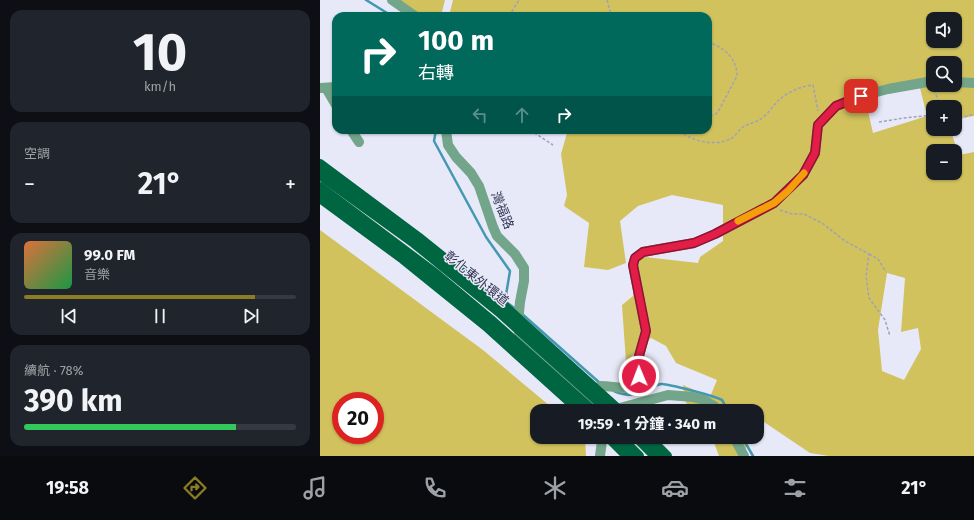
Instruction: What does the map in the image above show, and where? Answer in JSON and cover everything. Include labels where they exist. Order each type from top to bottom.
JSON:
[{"type":"main road","points":[[320,164],[418,237],[503,305],[608,404]]},
{"type":"main road","name":"彰化東外環道","points":[[320,175],[414,243],[498,311],[607,404]]},
{"type":"main road","name":"彰化東外環道","points":[[320,187],[436,274],[585,404]]},
{"type":"main road","points":[[320,198],[403,259],[486,326],[572,404]]},
{"type":"main road","points":[[615,444],[627,456]]},
{"type":"main road","points":[[627,444],[639,456]]},
{"type":"main road","points":[[643,444],[655,456]]},
{"type":"main road","points":[[655,444],[667,456]]},
{"type":"street","points":[[392,0],[409,12]]},
{"type":"street","points":[[594,392],[600,386],[614,386],[626,389],[636,388],[639,376],[637,363],[646,331],[633,265],[635,258],[643,252],[694,243],[715,234],[774,203],[803,175],[815,153],[818,125],[836,106],[898,86],[926,82]]},
{"type":"street","points":[[962,82],[974,83]]},
{"type":"street","points":[[327,88],[332,97]]},
{"type":"street","points":[[354,134],[359,142]]},
{"type":"street","name":"灣福路","points":[[447,134],[448,145],[456,157],[471,173],[479,186],[497,236],[516,254],[524,268],[524,281],[518,323],[519,332],[529,346],[591,401],[598,404]]},
{"type":"street","name":"灣福路","points":[[520,302],[521,325],[524,330],[607,404]]},
{"type":"street","points":[[637,404],[668,394],[692,397],[704,400],[711,404]]},
{"type":"street","points":[[600,456],[602,444]]},
{"type":"street","points":[[738,444],[744,456]]},
{"type":"path","points":[[512,12],[519,0]]},
{"type":"path","points":[[607,0],[610,12]]},
{"type":"path","points":[[712,43],[721,47],[728,53],[733,59],[737,69],[737,76],[719,110],[716,114],[712,116]]},
{"type":"path","points":[[684,134],[687,137],[698,141],[725,141],[732,138],[743,127],[758,122],[780,98],[800,88],[813,85],[817,107],[823,121]]},
{"type":"path","points":[[962,118],[974,114]]},
{"type":"path","points":[[879,122],[926,116]]},
{"type":"path","points":[[536,134],[553,145]]},
{"type":"path","points":[[774,203],[779,210],[792,214],[804,214],[822,223],[845,241],[878,259],[886,272]]},
{"type":"path","points":[[869,254],[866,276],[870,298],[885,320],[890,336]]},
{"type":"shaded area","points":[[392,0],[445,0],[442,12],[407,12]]},
{"type":"shaded area","points":[[453,0],[974,0],[974,116],[962,118],[962,100],[926,100],[926,112],[920,88],[864,94],[873,133],[926,116],[926,136],[952,136],[955,144],[926,144],[926,180],[962,180],[962,154],[974,152],[974,456],[829,456],[810,453],[764,422],[764,404],[687,404],[685,401],[683,385],[710,397],[717,380],[676,363],[666,346],[651,338],[626,362],[622,305],[633,296],[636,256],[698,263],[700,257],[723,241],[723,205],[672,195],[638,206],[620,221],[626,263],[608,270],[584,267],[589,223],[564,206],[567,195],[561,154],[567,134],[712,134],[712,12],[450,12]],"holes":[[[887,273],[905,278],[901,332],[918,328],[921,349],[904,380],[882,371],[878,330]]]},
{"type":"shaded area","points":[[320,230],[483,350],[548,404],[530,404],[530,444],[585,444],[586,456],[320,456]]},
{"type":"shaded area","points":[[715,444],[746,444],[746,456],[719,456]]},
{"type":"waterway","points":[[366,0],[386,12]]},
{"type":"waterway","points":[[435,134],[434,141],[486,237],[510,271],[505,301],[517,310]]},
{"type":"waterway","points":[[521,313],[601,384]]},
{"type":"waterway","points":[[614,391],[628,395],[639,393],[655,386],[665,384],[718,398],[722,400],[724,404]]},
{"type":"waterway","points":[[746,444],[753,456]]},
{"type":"slow traffic","points":[[738,221],[774,203],[788,191],[804,173]]},
{"type":"route","points":[[639,376],[637,363],[646,331],[640,306],[636,274],[633,265],[635,258],[643,252],[694,243],[715,234],[758,210],[774,203],[803,175],[815,153],[818,125],[836,106],[861,96]]}]
